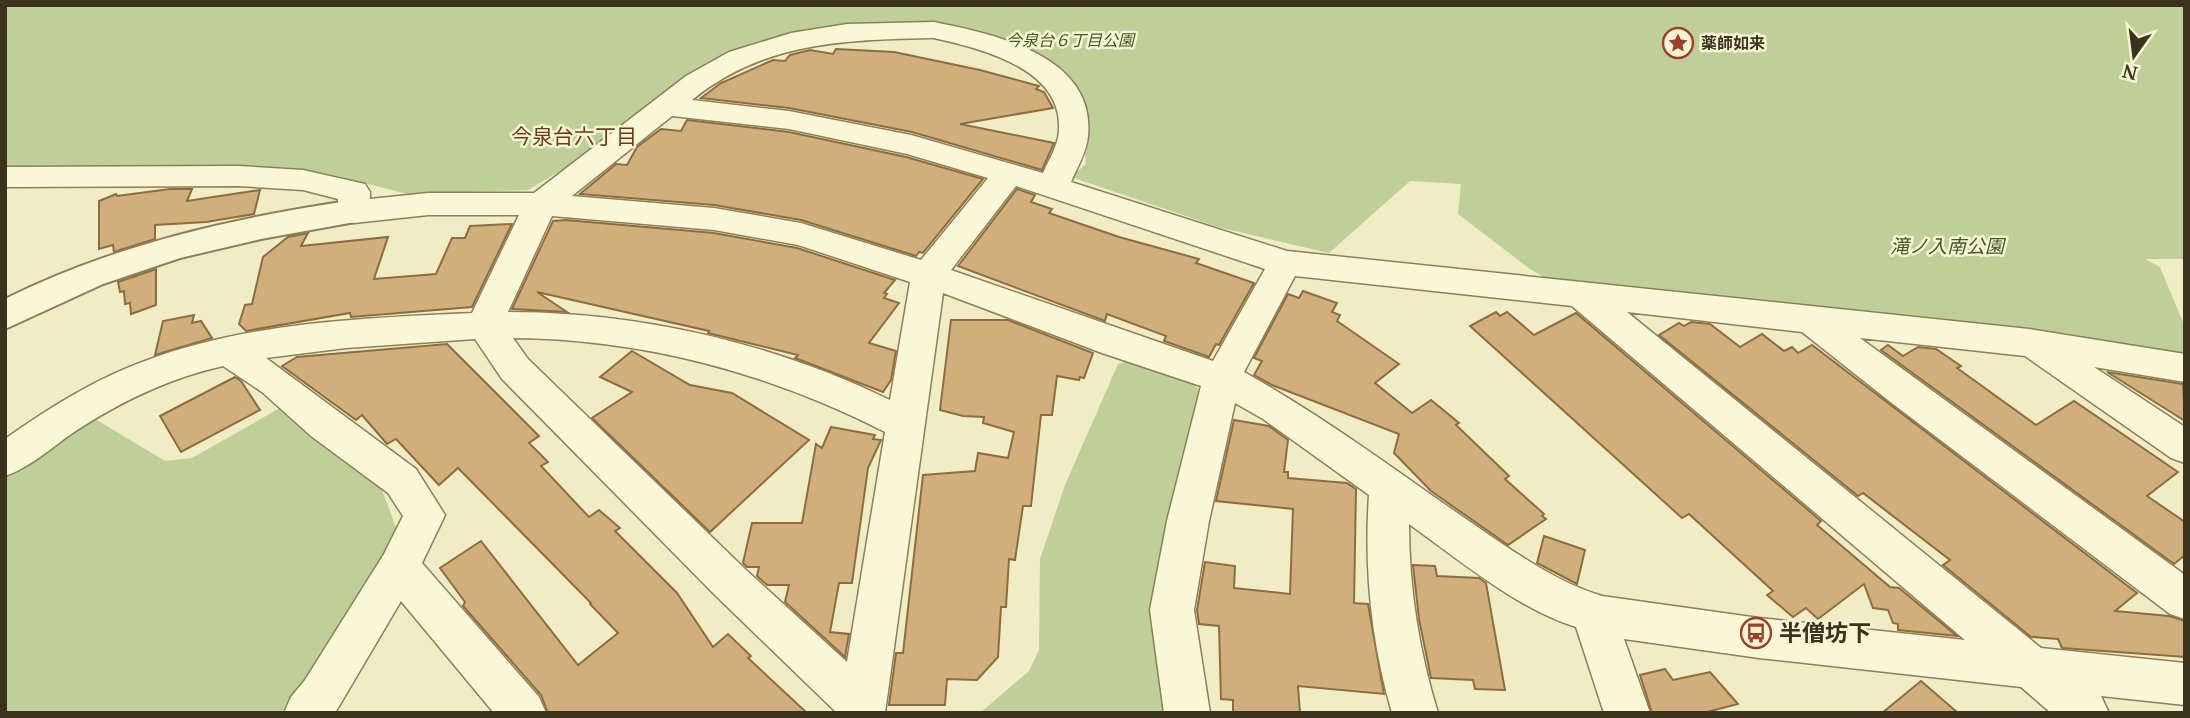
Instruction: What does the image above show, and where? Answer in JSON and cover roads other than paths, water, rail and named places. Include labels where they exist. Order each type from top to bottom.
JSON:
[{"type":"street","points":[[484,325],[541,204],[664,106],[722,67],[791,41],[847,32],[934,30],[967,36],[1026,58],[1045,70],[1060,85],[1073,115],[1073,139],[1053,187]]},
{"type":"street","points":[[664,106],[789,120],[911,145],[1009,173],[1285,263],[2029,343],[2185,368]]},
{"type":"street","points":[[863,711],[928,275],[1009,173]]},
{"type":"street","points":[[6,178],[179,175],[303,180],[354,192],[354,212]]},
{"type":"street","points":[[5,315],[64,285],[155,251],[210,236],[354,212],[428,204],[541,204],[714,219],[801,234],[983,293],[1115,344],[1222,378],[1276,408],[1491,559],[1566,605],[1593,613],[1683,629],[2185,684]]},
{"type":"street","points":[[1187,713],[1172,610],[1188,521],[1222,378],[1285,263]]},
{"type":"street","points":[[1584,297],[2086,713]]},
{"type":"street","points":[[1813,321],[1937,418],[2185,600]]},
{"type":"street","points":[[484,325],[514,369],[863,711]]},
{"type":"street","points":[[5,460],[72,413],[120,387],[162,369],[229,352],[306,338],[484,325],[529,325],[692,346],[773,369],[873,408],[907,426]]},
{"type":"street","points":[[2029,343],[2185,447]]},
{"type":"street","points":[[229,352],[275,382],[325,425],[402,481],[425,515],[399,567],[321,695],[307,713]]},
{"type":"street","points":[[1390,486],[1387,527],[1391,595],[1415,713]]},
{"type":"street","points":[[399,567],[523,713]]},
{"type":"street","points":[[1593,613],[1627,713]]},
{"type":"place","name":"薬師如来","points":[[1678,43]]},
{"type":"place","name":"半僧坊下","points":[[1756,633]]},
{"type":"district","name":"今泉台六丁目","points":[[574,137]]},
{"type":"park label","name":"今泉台６丁目公園","points":[[1070,40]]},
{"type":"park label","name":"滝ノ入南公園","points":[[1947,246]]}]
